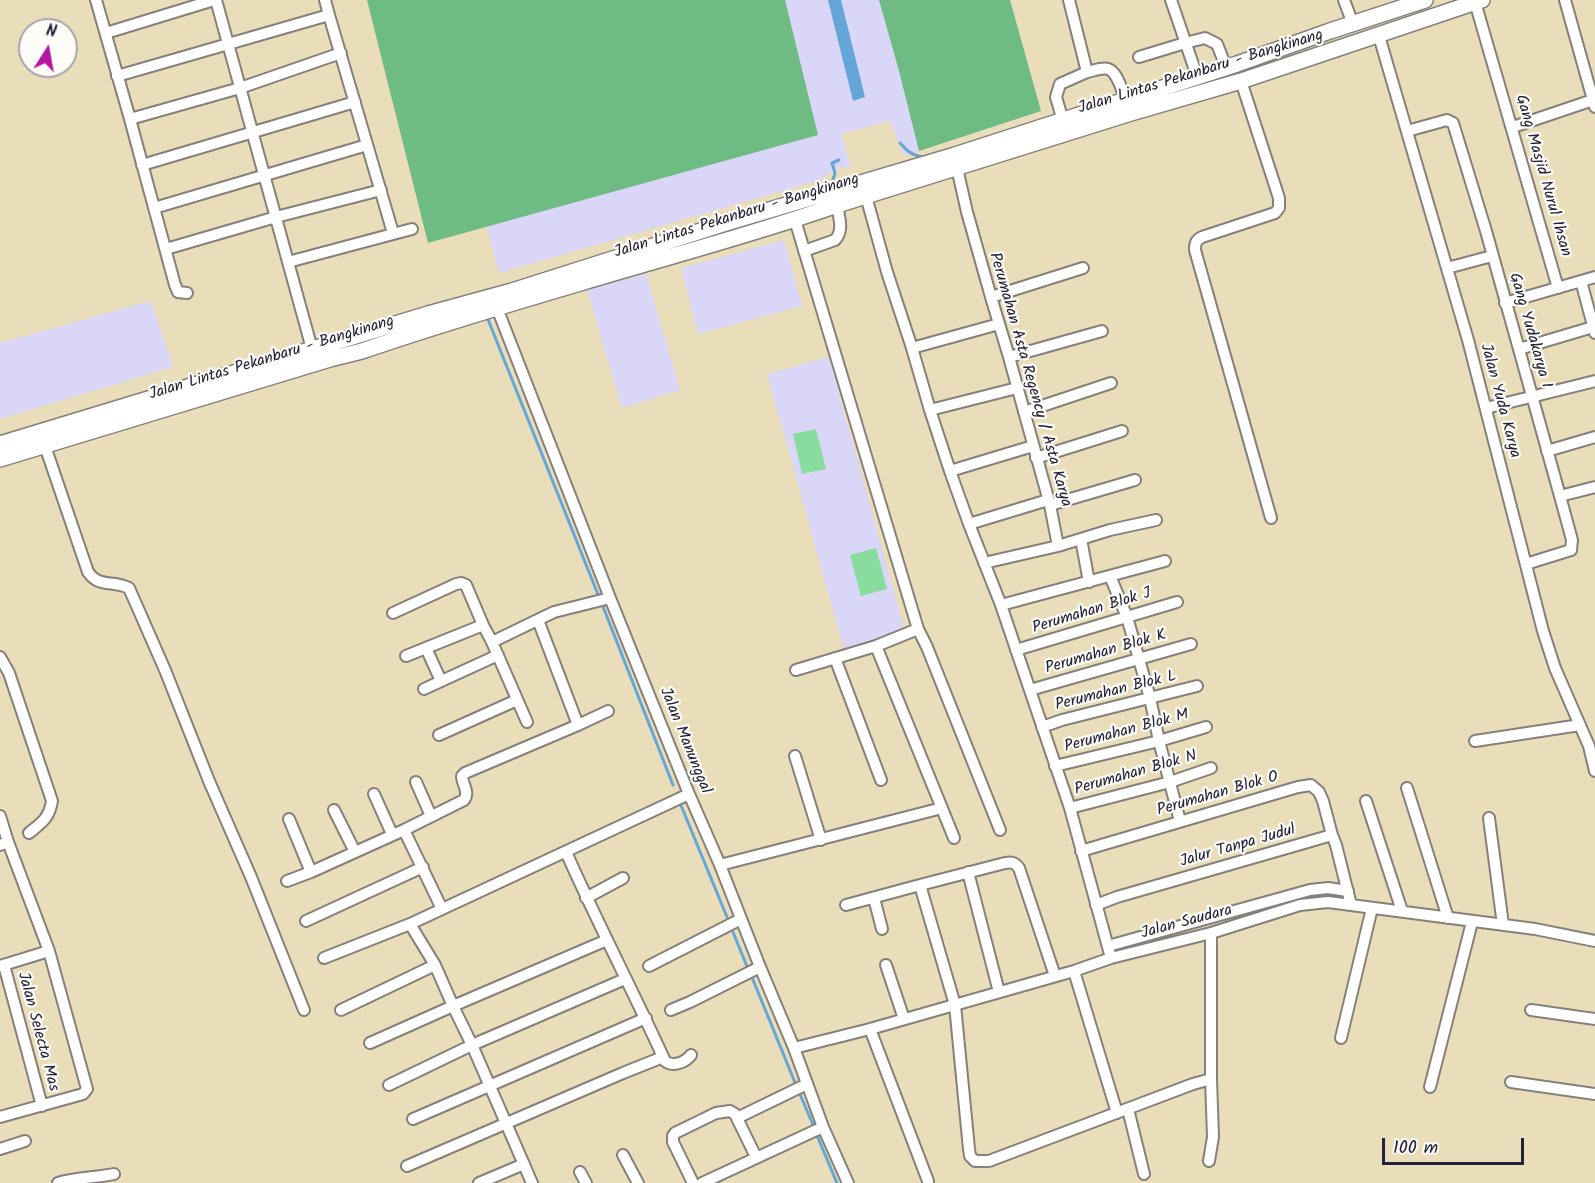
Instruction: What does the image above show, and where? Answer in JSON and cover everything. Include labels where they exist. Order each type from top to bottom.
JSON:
[{"type":"highway","name":"Jalan Lintas Pekanbaru - Bangkinang","points":[[646,257],[739,219],[1063,121],[1353,24],[1389,5],[1425,0]]},
{"type":"highway","name":"Jalan Lintas Pekanbaru - Bangkinang","points":[[0,459],[362,351],[498,308],[646,257],[795,220],[1131,113],[1241,81],[1478,1]]},
{"type":"highway","name":"Jalan Lintas Pekanbaru - Bangkinang","points":[[0,444],[428,314],[620,265]]},
{"type":"street","points":[[96,0],[175,285],[178,292],[187,293]]},
{"type":"street","points":[[106,33],[215,0],[312,349]]},
{"type":"street","points":[[325,0],[393,233]]},
{"type":"street","points":[[1069,0],[1087,72]]},
{"type":"street","points":[[1171,0],[1197,76]]},
{"type":"street","points":[[1344,0],[1353,24]]},
{"type":"street","points":[[1513,128],[1594,103],[1565,0]]},
{"type":"street","name":"Gang Masjid Nurul Ihsan","points":[[1478,1],[1496,73],[1558,288]]},
{"type":"street","points":[[117,76],[329,15]]},
{"type":"street","name":"Jalan Yuda Karya","points":[[1379,36],[1486,408],[1543,631],[1580,725],[1592,746],[1595,771]]},
{"type":"street","points":[[1139,57],[1205,38],[1217,44],[1226,67]]},
{"type":"street","points":[[130,119],[240,88],[341,53]]},
{"type":"street","points":[[1063,121],[1056,97],[1060,84],[1087,72],[1109,69],[1114,74],[1126,100]]},
{"type":"street","points":[[1241,81],[1279,198],[1279,208],[1275,213],[1202,237],[1197,240],[1195,250],[1271,518]]},
{"type":"street","points":[[142,165],[355,102]]},
{"type":"street","name":"Gang Yudakarya I","points":[[1407,131],[1447,120],[1453,123],[1560,496],[1572,540],[1571,550],[1526,564]]},
{"type":"street","points":[[154,208],[368,145]]},
{"type":"street","name":"Perumahan Asta Regency / Asta Karya","points":[[957,168],[1049,503],[1058,546]]},
{"type":"street","points":[[166,249],[381,190]]},
{"type":"street","points":[[866,196],[887,272],[950,471],[1001,605],[1070,808],[1111,958]]},
{"type":"street","points":[[804,251],[838,237],[841,231],[837,205]]},
{"type":"street","points":[[795,220],[918,629],[1000,830]]},
{"type":"street","points":[[288,262],[412,229]]},
{"type":"street","points":[[1447,268],[1492,256]]},
{"type":"street","points":[[991,297],[1083,268]]},
{"type":"street","points":[[1505,303],[1595,277]]},
{"type":"street","points":[[1519,349],[1594,330],[1581,281]]},
{"type":"street","name":"Jalan Manunggal","points":[[498,308],[610,598],[795,1048],[823,1127],[848,1183]]},
{"type":"street","points":[[912,348],[999,324]]},
{"type":"street","points":[[1009,357],[1102,331]]},
{"type":"street","points":[[1486,408],[1595,381]]},
{"type":"street","points":[[1024,412],[1111,383]]},
{"type":"street","points":[[930,410],[1017,388]]},
{"type":"street","points":[[1036,458],[1122,431]]},
{"type":"street","points":[[1547,451],[1595,437]]},
{"type":"street","points":[[45,446],[88,572],[93,580],[129,588],[165,670],[209,781],[252,877],[304,1010]]},
{"type":"street","points":[[950,471],[1033,446]]},
{"type":"street","points":[[969,524],[1135,480]]},
{"type":"street","points":[[1560,496],[1595,487]]},
{"type":"street","points":[[984,563],[1156,520]]},
{"type":"street","points":[[1081,539],[1089,582]]},
{"type":"street","points":[[1001,605],[1165,561]]},
{"type":"street","points":[[1110,576],[1127,617],[1150,698],[1180,821]]},
{"type":"street","points":[[393,613],[456,584],[466,585],[527,722]]},
{"type":"street","points":[[492,642],[554,612],[610,598]]},
{"type":"street","name":"Perumahan Blok J","points":[[1016,650],[1177,602]]},
{"type":"street","points":[[538,620],[578,725]]},
{"type":"street","points":[[406,656],[483,625]]},
{"type":"street","points":[[796,670],[876,646],[918,629]]},
{"type":"street","name":"Perumahan Blok K","points":[[1030,690],[1191,644]]},
{"type":"street","points":[[876,646],[954,838]]},
{"type":"street","points":[[426,648],[441,681]]},
{"type":"street","points":[[424,689],[498,655]]},
{"type":"street","points":[[0,657],[9,673],[52,801],[50,812],[44,821],[29,833]]},
{"type":"street","points":[[834,658],[881,780]]},
{"type":"street","name":"Perumahan Blok L","points":[[1042,727],[1197,686]]},
{"type":"street","points":[[439,735],[517,700]]},
{"type":"street","points":[[287,880],[311,872],[404,830],[464,800],[467,793],[462,776],[465,773],[608,711]]},
{"type":"street","points":[[1475,741],[1580,725]]},
{"type":"street","name":"Perumahan Blok M","points":[[1055,766],[1159,741],[1206,727]]},
{"type":"street","points":[[795,756],[821,840]]},
{"type":"street","name":"Perumahan Blok N","points":[[1070,808],[1170,782],[1211,768]]},
{"type":"street","points":[[416,782],[431,816]]},
{"type":"street","name":"Perumahan Blok O","points":[[1081,851],[1311,785],[1319,792],[1332,835]]},
{"type":"street","points":[[1407,788],[1448,918]]},
{"type":"street","points":[[374,794],[392,834]]},
{"type":"street","points":[[324,958],[410,924],[689,794]]},
{"type":"street","points":[[1366,801],[1402,911]]},
{"type":"street","points":[[720,864],[942,808]]},
{"type":"street","points":[[334,810],[355,852]]},
{"type":"street","name":"Jalan Selecta Mas","points":[[0,816],[4,844],[49,951],[87,1089],[83,1094],[0,1117]]},
{"type":"street","points":[[1489,818],[1503,925]]},
{"type":"street","points":[[289,819],[311,872]]},
{"type":"street","points":[[404,830],[442,909]]},
{"type":"street","points":[[1332,835],[1351,905]]},
{"type":"street","name":"Jalur Tanpa Judul","points":[[1096,904],[1332,835]]},
{"type":"street","points":[[566,852],[663,1057],[668,1063],[675,1064],[688,1059],[691,1055]]},
{"type":"street","points":[[846,905],[1012,862],[1019,868],[1055,976]]},
{"type":"street","points":[[306,921],[423,867]]},
{"type":"street","points":[[968,872],[999,992]]},
{"type":"street","points":[[586,898],[623,878]]},
{"type":"street","points":[[920,885],[955,1005],[969,1149],[970,1156],[975,1161],[989,1161],[1193,1084],[1212,1079]]},
{"type":"street","points":[[1108,946],[1310,890],[1328,888],[1348,891]]},
{"type":"street","points":[[874,898],[882,929]]},
{"type":"street","name":"Jalan Saudara","points":[[795,1048],[955,1005],[1111,958],[1211,933],[1300,905],[1328,902],[1535,929],[1595,940]]},
{"type":"street","points":[[1245,908],[1249,922]]},
{"type":"street","points":[[1341,1038],[1372,908]]},
{"type":"street","points":[[649,966],[741,919]]},
{"type":"street","points":[[1430,1087],[1472,921]]},
{"type":"street","points":[[410,924],[435,965],[532,1183]]},
{"type":"street","points":[[1209,1161],[1213,1137],[1211,933]]},
{"type":"street","points":[[370,1043],[607,940]]},
{"type":"street","name":"Jalan Selecta Mas","points":[[42,1106],[2,966],[49,951]]},
{"type":"street","points":[[341,1010],[435,965]]},
{"type":"street","points":[[886,965],[904,1019]]},
{"type":"street","points":[[671,1010],[760,967]]},
{"type":"street","points":[[1074,971],[1144,1174]]},
{"type":"street","points":[[389,1085],[472,1045],[625,979]]},
{"type":"street","points":[[1531,1010],[1595,1020]]},
{"type":"street","points":[[413,1119],[646,1018]]},
{"type":"street","points":[[870,1029],[927,1181]]},
{"type":"street","points":[[407,1166],[663,1057]]},
{"type":"street","points":[[1511,1082],[1595,1094]]},
{"type":"street","points":[[737,1118],[807,1084]]},
{"type":"street","points":[[693,1183],[673,1142],[673,1136],[675,1133],[724,1111],[735,1114],[756,1157]]},
{"type":"street","points":[[702,1183],[823,1127]]},
{"type":"street","points":[[0,1149],[25,1141]]},
{"type":"street","points":[[623,1155],[638,1183]]},
{"type":"street","points":[[479,1183],[524,1164]]},
{"type":"street","points":[[580,1172],[586,1183]]},
{"type":"street","points":[[58,1183],[70,1179],[114,1174]]},
{"type":"shaded area","points":[[427,0],[1010,0],[1041,111],[904,156],[890,121],[841,134],[851,167],[838,168],[820,180],[499,273]]},
{"type":"shaded area","points":[[784,240],[802,306],[698,334],[681,268]]},
{"type":"shaded area","points":[[646,274],[680,390],[622,408],[587,290]]},
{"type":"shaded area","points":[[151,301],[173,367],[0,419],[0,343]]},
{"type":"shaded area","points":[[829,357],[905,632],[844,649],[767,374]]},
{"type":"green space","points":[[367,0],[785,0],[818,135],[428,243]]},
{"type":"green space","points":[[879,0],[1010,0],[1041,111],[919,151]]},
{"type":"green space","points":[[816,429],[826,469],[802,474],[793,434]]},
{"type":"green space","points":[[876,548],[887,589],[861,596],[850,555]]},
{"type":"water","points":[[828,0],[841,0],[865,97],[853,101]]},
{"type":"waterway","points":[[900,143],[911,153],[926,158]]},
{"type":"waterway","points":[[831,186],[835,173],[832,163],[839,160]]},
{"type":"waterway","points":[[487,317],[599,597]]},
{"type":"waterway","points":[[602,604],[673,785]]},
{"type":"waterway","points":[[680,803],[727,917]]},
{"type":"waterway","points":[[733,932],[748,969]]},
{"type":"waterway","points":[[751,975],[796,1085]]},
{"type":"waterway","points":[[799,1092],[814,1127]]},
{"type":"waterway","points":[[816,1133],[837,1183]]}]
